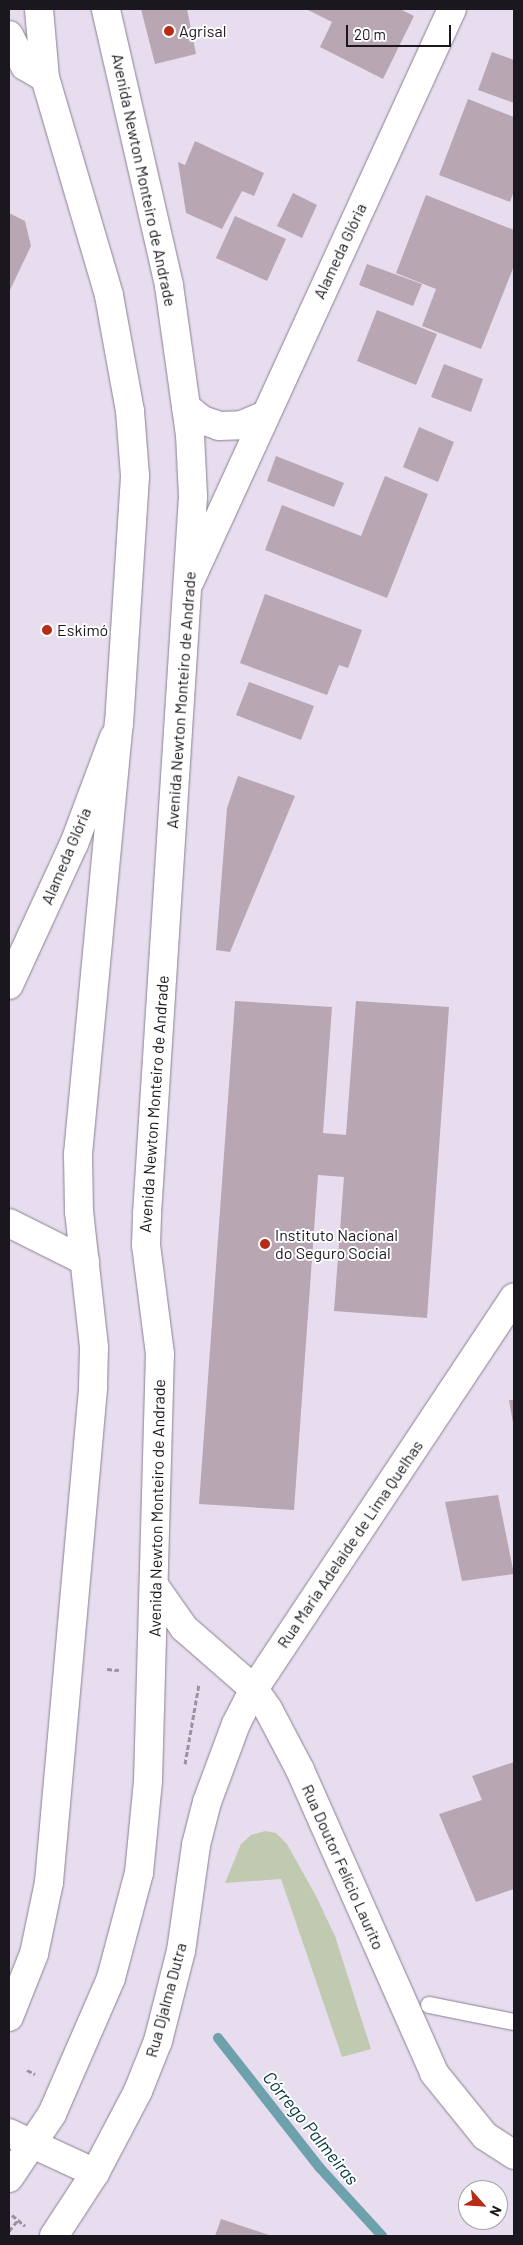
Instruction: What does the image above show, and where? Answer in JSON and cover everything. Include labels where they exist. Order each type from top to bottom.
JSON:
[{"type":"main road","points":[[9,2017],[25,1983],[40,1933],[53,1844],[94,1387],[94,1346],[85,1261],[78,1154],[119,724],[135,486],[130,411],[109,295],[45,78],[39,9]]},
{"type":"main road","name":"Avenida Newton Monteiro de Andrade","points":[[9,2178],[52,2114],[85,2043],[111,1978],[131,1912],[144,1826],[156,1588],[160,1354],[147,1254],[147,1214],[190,581],[194,496],[186,407],[169,285],[106,9]]},
{"type":"main road","name":"Alameda Glória","points":[[190,581],[452,9]]},
{"type":"main road","points":[[9,35],[25,66],[45,78]]},
{"type":"main road","points":[[186,407],[202,420],[219,426],[242,425],[265,414]]},
{"type":"main road","name":"Alameda Glória","points":[[9,985],[74,844],[119,724]]},
{"type":"main road","points":[[9,1223],[85,1261]]},
{"type":"main road","name":"Rua Maria Adelaide de Lima Quelhas","points":[[207,1802],[236,1724],[254,1689],[514,1297]]},
{"type":"main road","name":"Rua Doutor Felício Laurito","points":[[156,1588],[184,1628],[254,1689],[288,1744],[434,2073],[485,2136],[514,2155]]},
{"type":"main road","name":"Rua Djalma Dutra","points":[[54,2236],[95,2173],[138,2091],[158,2041],[177,1968],[196,1845],[207,1802]]},
{"type":"main road","points":[[9,2133],[95,2173]]},
{"type":"lane","points":[[428,2005],[514,2022]]},
{"type":"path","points":[[184,1769],[194,1700],[202,1677]]},
{"type":"path","points":[[12,2215],[24,2226]]},
{"type":"path","points":[[9,2230],[18,2220]]},
{"type":"green space","points":[[265,1831],[276,1833],[287,1844],[316,1896],[335,1936],[371,2049],[342,2057],[281,1879],[225,1883],[241,1844],[251,1835]]},
{"type":"building","name":"Agrisal","points":[[141,9],[187,9],[196,54],[155,64]]},
{"type":"building","points":[[306,9],[400,9],[414,16],[383,79],[320,47],[332,22]]},
{"type":"building","points":[[492,52],[514,60],[514,103],[478,90]]},
{"type":"building","points":[[468,99],[514,117],[514,191],[510,202],[439,175]]},
{"type":"building","points":[[195,141],[264,173],[254,196],[242,191],[222,229],[186,213],[178,162],[185,165]]},
{"type":"building","points":[[293,193],[317,205],[302,238],[277,226]]},
{"type":"building","points":[[426,195],[514,230],[514,266],[481,349],[422,326],[436,289],[396,273]]},
{"type":"building","points":[[9,213],[25,221],[31,246],[9,292]]},
{"type":"building","points":[[235,216],[286,239],[267,281],[216,258]]},
{"type":"building","points":[[367,264],[422,284],[413,306],[359,285]]},
{"type":"building","points":[[377,310],[437,334],[416,385],[357,361]]},
{"type":"building","points":[[444,364],[483,379],[471,412],[431,397]]},
{"type":"building","points":[[419,427],[454,442],[438,482],[403,467]]},
{"type":"building","points":[[276,456],[344,483],[334,507],[267,481]]},
{"type":"building","points":[[385,476],[428,494],[387,598],[265,550],[282,505],[361,536]]},
{"type":"building","points":[[265,594],[362,630],[348,668],[339,665],[327,695],[240,663]]},
{"type":"building","points":[[249,682],[314,706],[301,740],[236,715]]},
{"type":"building","points":[[238,776],[295,796],[230,952],[216,950],[227,808]]},
{"type":"building","name":"Instituto Nacional do Seguro Social","points":[[235,1001],[332,1007],[323,1133],[346,1135],[356,1001],[449,1007],[427,1318],[334,1311],[344,1177],[318,1175],[294,1510],[199,1504]]},
{"type":"building","points":[[509,1400],[514,1400],[514,1423],[513,1423]]},
{"type":"building","points":[[498,1495],[514,1574],[462,1581],[445,1502]]},
{"type":"building","points":[[514,1762],[514,1889],[476,1902],[439,1814],[482,1800],[472,1776]]},
{"type":"building","points":[[221,2219],[272,2236],[215,2236]]},
{"type":"waterway","name":"Córrego Palmeiras","points":[[218,2038],[320,2168],[382,2236]]},
{"type":"place","name":"Agrisal","points":[[169,31]]},
{"type":"place","name":"Eskimó","points":[[47,630]]},
{"type":"place","name":"Instituto Nacional do Seguro Social","points":[[265,1244]]}]
